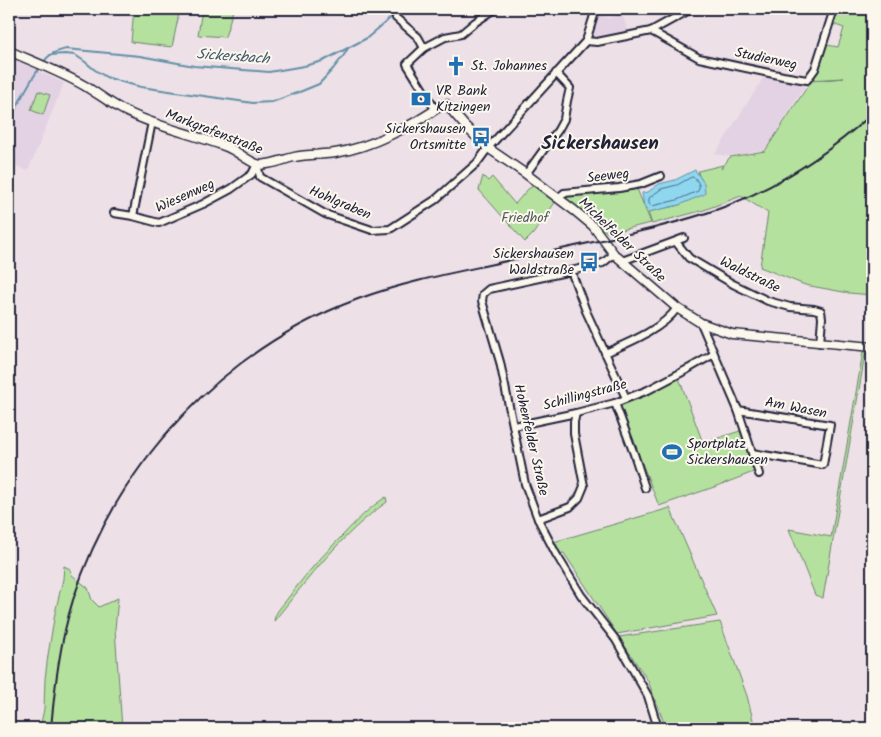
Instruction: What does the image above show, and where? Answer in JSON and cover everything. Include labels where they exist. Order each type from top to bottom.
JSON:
[{"type":"street","points":[[435,109],[407,64],[424,48],[445,37],[463,38],[474,23],[495,9]]},
{"type":"street","points":[[596,9],[586,41],[604,40],[651,31],[691,9]]},
{"type":"street","name":"Studierweg","points":[[651,31],[693,56],[806,80],[814,69],[834,9]]},
{"type":"street","points":[[396,18],[418,37],[424,48]]},
{"type":"street","name":"Hohlgraben","points":[[257,164],[260,177],[325,214],[372,230],[390,229],[435,200],[477,163],[488,148],[586,41]]},
{"type":"street","name":"Markgrafenstraße","points":[[9,51],[84,86],[123,110],[233,150],[257,164],[296,157],[336,153],[369,144],[419,121],[435,109],[446,104]]},
{"type":"street","points":[[526,174],[564,119],[570,88],[556,73]]},
{"type":"street","name":"Michelfelder Straße","points":[[446,104],[488,148],[526,174],[593,226],[614,254],[677,308],[701,323],[732,334],[869,347]]},
{"type":"street","points":[[133,216],[152,122]]},
{"type":"street","name":"Wiesenweg","points":[[114,213],[159,223],[203,204],[230,189],[252,174],[257,164]]},
{"type":"street","name":"Seeweg","points":[[558,198],[564,193],[619,188],[641,184],[662,176]]},
{"type":"street","points":[[622,261],[684,238]]},
{"type":"street","name":"Waldstraße","points":[[676,242],[689,258],[759,297],[790,307],[821,311],[820,343]]},
{"type":"street","name":"Hohenfelder Straße","points":[[614,254],[603,263],[489,289],[483,294],[482,301],[500,362],[525,484],[538,519],[581,596],[616,640],[648,696],[658,728]]},
{"type":"street","points":[[571,271],[586,311],[626,398]]},
{"type":"street","points":[[605,353],[628,344],[668,320],[677,308]]},
{"type":"street","points":[[701,323],[738,410],[759,474]]},
{"type":"street","name":"Schillingstraße","points":[[514,426],[615,403],[648,390],[688,370],[714,354]]},
{"type":"street","points":[[615,403],[645,488]]},
{"type":"street","name":"Am Wasen","points":[[738,410],[830,425],[823,464],[752,453]]},
{"type":"street","points":[[538,519],[570,507],[579,498],[584,486],[574,434],[576,413]]},
{"type":"shaded area","points":[[622,14],[629,33],[594,39],[592,32],[597,15],[609,18]]},
{"type":"shaded area","points":[[9,57],[64,83],[28,171],[9,163]]},
{"type":"shaded area","points":[[765,75],[807,83],[765,150],[728,156],[715,154]]},
{"type":"green space","points":[[134,9],[180,9],[172,47],[131,42]]},
{"type":"green space","points":[[202,9],[233,10],[225,37],[198,35]]},
{"type":"green space","points":[[835,9],[872,9],[872,295],[805,285],[760,267],[768,213],[741,196],[704,210],[652,224],[648,212],[679,205],[689,200],[704,183],[698,171],[723,165],[721,169],[730,157],[765,151],[811,81],[844,78],[807,80],[815,69],[822,44],[838,47],[844,28],[830,23]]},
{"type":"green space","points":[[38,91],[50,95],[43,115],[31,110]]},
{"type":"green space","name":"Friedhof","points":[[483,176],[488,181],[492,177],[515,204],[528,189],[537,184],[556,201],[533,234],[525,242],[479,190]]},
{"type":"green space","points":[[637,189],[651,223],[608,233],[565,202],[566,196]]},
{"type":"green space","points":[[863,352],[872,352],[872,355],[865,355],[823,598],[815,595],[789,529],[831,537]]},
{"type":"green space","points":[[679,378],[703,443],[740,431],[756,471],[659,506],[619,405]]},
{"type":"green space","points":[[386,497],[387,502],[340,542],[274,621],[279,609],[321,558],[363,514]]},
{"type":"green space","points":[[670,508],[717,616],[617,634],[564,553],[556,554],[550,543]]},
{"type":"green space","points":[[64,566],[70,569],[72,575],[88,588],[92,600],[99,607],[118,598],[115,629],[122,728],[40,728],[44,709],[48,655]]},
{"type":"green space","points":[[720,622],[747,696],[755,728],[666,728],[648,681],[619,637]]},
{"type":"water","points":[[695,170],[704,183],[705,194],[679,205],[649,212],[644,206],[642,193]]},
{"type":"waterway","name":"Sickersbach","points":[[43,63],[53,53],[66,49],[140,56],[194,66],[269,72],[323,61],[367,38],[401,9]]},
{"type":"waterway","points":[[50,55],[75,55],[106,77],[141,87],[253,103],[272,102],[319,84],[348,48]]},
{"type":"waterway","points":[[9,125],[23,95],[40,67]]},
{"type":"railway","points":[[51,728],[54,696],[65,632],[73,600],[92,550],[117,502],[147,458],[181,417],[220,380],[263,348],[309,321],[358,299],[436,276],[654,228],[724,207],[753,195],[807,164],[840,141],[872,114]]},
{"type":"place","name":"St. Johannes","points":[[456,66]]},
{"type":"place","name":"VR Bank Kitzingen","points":[[421,99]]},
{"type":"place","name":"Sickershausen Ortsmitte","points":[[481,137]]},
{"type":"place","name":"Sickershausen Waldstraße","points":[[589,262]]},
{"type":"place","name":"Sportplatz Sickershausen","points":[[672,452]]},
{"type":"district","name":"Sickershausen","points":[[600,144]]}]
